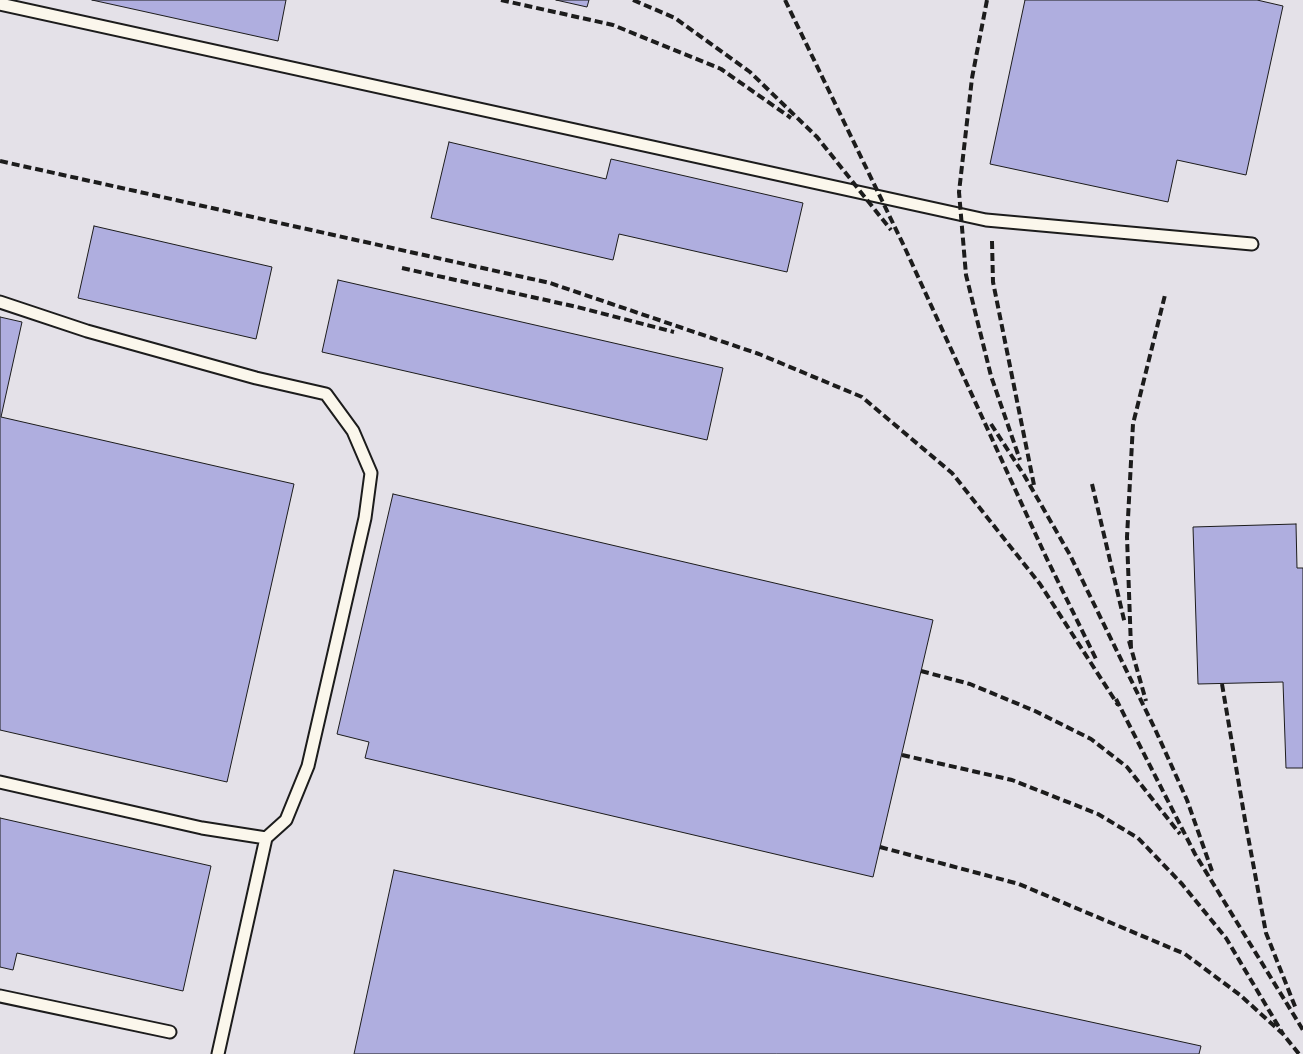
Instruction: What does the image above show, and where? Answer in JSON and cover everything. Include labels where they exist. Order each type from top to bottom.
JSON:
[{"type":"lane","points":[[0,4],[986,220],[1252,244]]},
{"type":"lane","points":[[0,302],[87,332],[256,378],[326,394],[353,431],[371,473],[365,518],[308,766],[286,820],[266,838],[218,1054]]},
{"type":"lane","points":[[0,782],[202,828],[266,838]]},
{"type":"lane","points":[[0,996],[170,1032]]},
{"type":"shaded area","points":[[0,0],[1303,0],[1303,1054],[0,1054]]},
{"type":"building","points":[[92,0],[286,0],[278,41]]},
{"type":"building","points":[[556,0],[589,0],[587,7]]},
{"type":"building","points":[[1025,0],[1257,0],[1283,6],[1246,175],[1177,160],[1168,202],[990,164]]},
{"type":"building","points":[[449,142],[606,179],[611,159],[803,203],[787,272],[619,234],[613,260],[431,218]]},
{"type":"building","points":[[94,226],[272,267],[256,339],[78,298]]},
{"type":"building","points":[[338,280],[723,368],[707,440],[322,352]]},
{"type":"building","points":[[0,317],[22,322],[1,417],[294,484],[227,782],[0,730]]},
{"type":"building","points":[[393,494],[933,620],[873,877],[365,758],[369,742],[337,734]]},
{"type":"building","points":[[1296,524],[1297,568],[1303,568],[1303,768],[1286,768],[1283,682],[1198,684],[1193,527]]},
{"type":"building","points":[[0,818],[211,866],[183,991],[17,953],[13,970],[0,967]]},
{"type":"building","points":[[394,870],[1201,1046],[1199,1054],[354,1054]]},
{"type":"railway","points":[[501,0],[613,25],[721,69],[791,118]]},
{"type":"railway","points":[[633,0],[675,18],[750,72],[817,137],[891,230]]},
{"type":"railway","points":[[785,0],[904,246],[1046,557],[1096,659]]},
{"type":"railway","points":[[987,0],[972,78],[959,192],[966,275],[991,376],[1020,460]]},
{"type":"railway","points":[[0,161],[550,283],[759,354],[862,397],[952,473],[1040,584],[1118,705]]},
{"type":"railway","points":[[992,241],[993,282],[1034,485]]},
{"type":"railway","points":[[402,268],[577,307],[674,332]]},
{"type":"railway","points":[[1131,648],[1127,537],[1133,424],[1165,295]]},
{"type":"railway","points":[[991,424],[1024,475],[1070,555],[1155,729],[1187,800],[1212,871]]},
{"type":"railway","points":[[1092,484],[1125,624]]},
{"type":"railway","points":[[1129,641],[1146,701]]},
{"type":"railway","points":[[921,671],[970,684],[1035,711],[1091,739],[1127,767],[1180,834]]},
{"type":"railway","points":[[1222,684],[1266,933],[1296,1009]]},
{"type":"railway","points":[[1116,699],[1195,854],[1303,1030]]},
{"type":"railway","points":[[902,755],[1012,780],[1098,814],[1138,838],[1182,884],[1226,938],[1283,1034]]},
{"type":"railway","points":[[880,847],[1019,884],[1185,954],[1240,995],[1283,1034],[1299,1054]]}]
